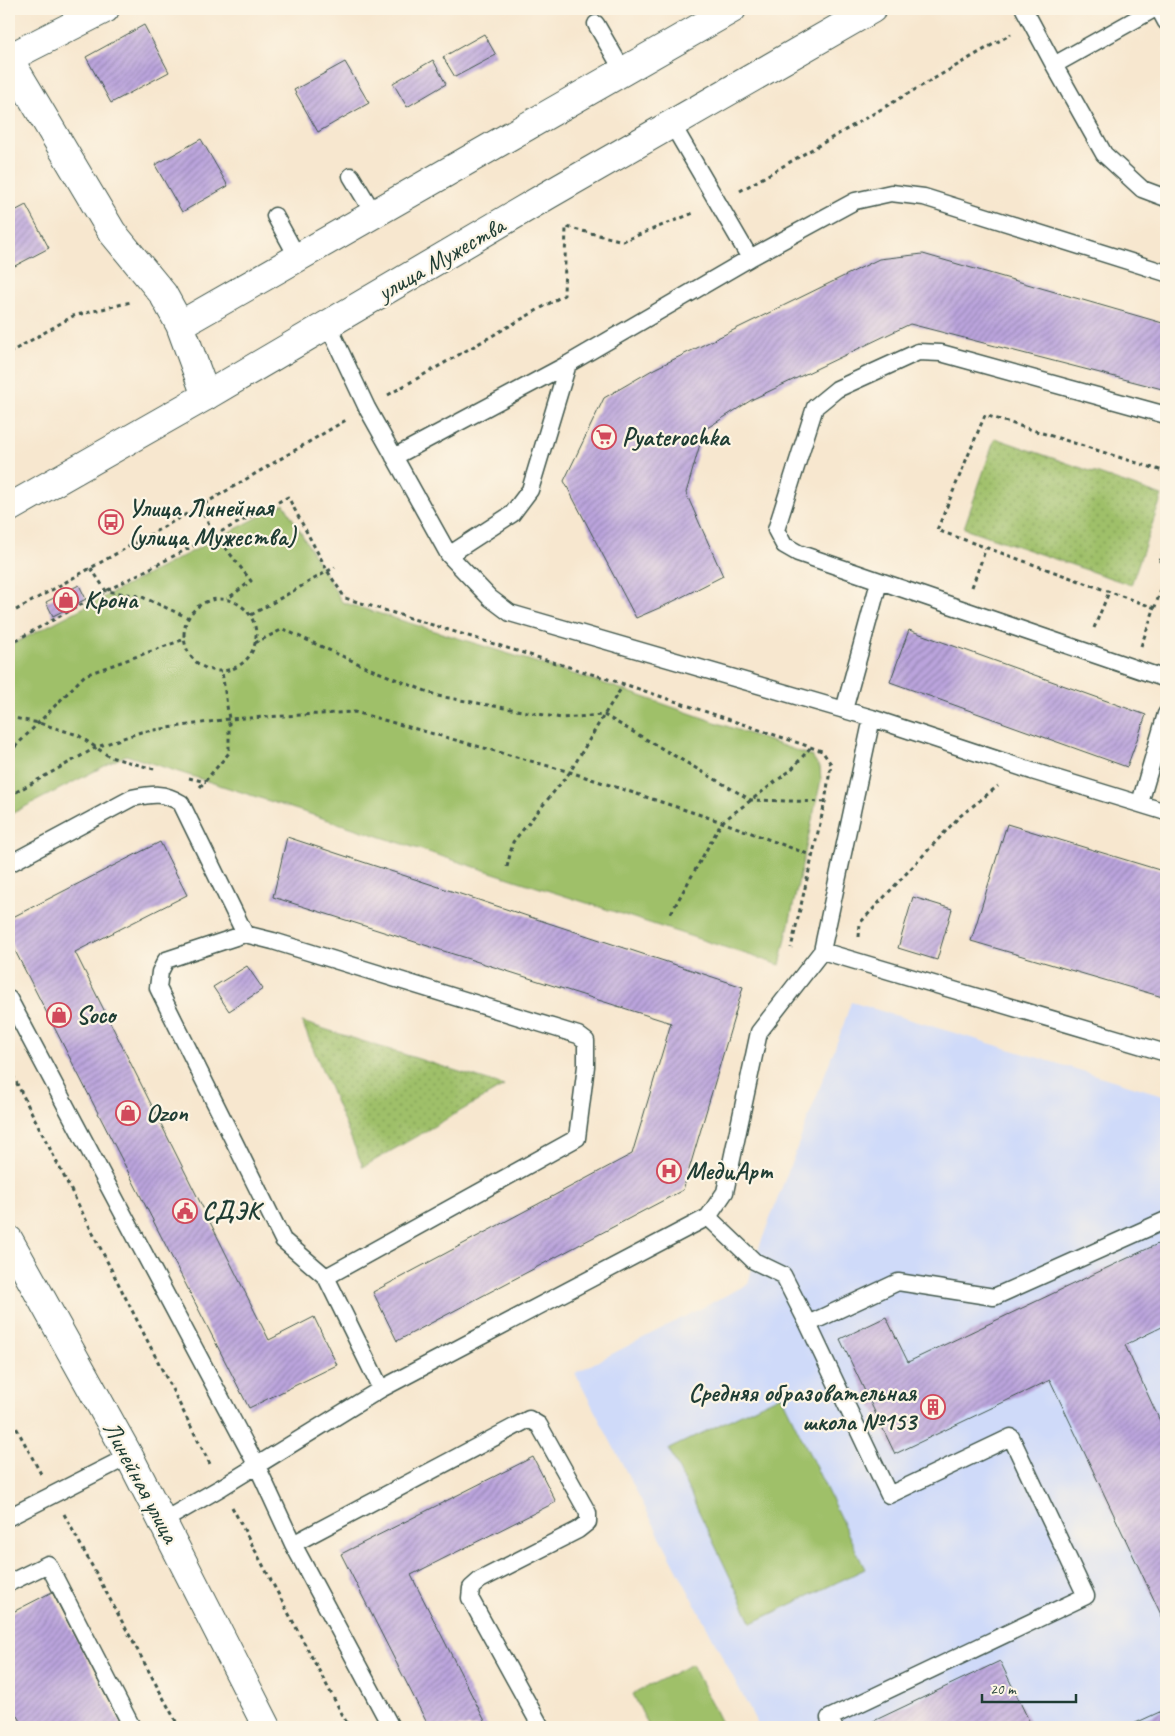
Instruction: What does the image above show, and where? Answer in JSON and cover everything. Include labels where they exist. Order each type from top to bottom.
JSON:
[{"type":"street","points":[[105,9],[9,59],[112,232],[164,294],[180,326],[206,396]]},
{"type":"street","points":[[180,326],[732,9]]},
{"type":"street","name":"улица Мужества","points":[[9,508],[206,396],[872,9]]},
{"type":"street","name":"Линейная улица","points":[[9,1240],[129,1456],[267,1727]]},
{"type":"lane","points":[[1054,65],[1154,9]]},
{"type":"lane","points":[[1159,9],[1166,22]]},
{"type":"lane","points":[[1028,16],[1104,154],[1142,189],[1166,198]]},
{"type":"lane","points":[[596,24],[623,71]]},
{"type":"lane","points":[[672,124],[750,258]]},
{"type":"lane","points":[[351,176],[374,214]]},
{"type":"lane","points":[[394,457],[568,364],[750,258],[855,201],[891,193],[924,197],[1166,273]]},
{"type":"lane","points":[[275,216],[298,258]]},
{"type":"lane","points":[[328,325],[367,408],[448,555],[490,598],[510,613],[872,718],[1032,771],[1166,812]]},
{"type":"lane","points":[[1166,415],[941,353],[918,352],[837,389],[815,407],[776,530],[784,546],[798,553],[1166,679]]},
{"type":"lane","points":[[448,555],[512,514],[530,490],[568,364]]},
{"type":"lane","points":[[844,710],[879,582]]},
{"type":"lane","points":[[1140,803],[1166,714]]},
{"type":"lane","points":[[163,1521],[257,1466],[381,1389],[708,1216],[725,1192],[759,1032],[822,951],[872,718]]},
{"type":"lane","points":[[9,864],[132,798],[154,794],[170,796],[181,803],[245,934]]},
{"type":"lane","points":[[326,1277],[577,1138],[586,1066],[586,1041],[578,1035],[245,934],[166,960],[160,972],[158,988],[283,1240],[326,1277],[381,1389]]},
{"type":"lane","points":[[822,951],[1166,1053]]},
{"type":"lane","points":[[9,999],[257,1466],[293,1544],[391,1727]]},
{"type":"lane","points":[[708,1216],[754,1261],[783,1275],[889,1495],[1011,1437],[1086,1596],[829,1718],[834,1727]]},
{"type":"lane","points":[[808,1324],[898,1282],[994,1297],[1166,1220]]},
{"type":"lane","points":[[293,1544],[529,1419],[539,1424],[588,1513],[588,1522],[578,1530],[480,1580],[471,1588],[470,1598],[541,1727]]},
{"type":"lane","points":[[9,1517],[129,1456]]},
{"type":"lane","points":[[9,1583],[48,1564],[132,1727]]},
{"type":"path","points":[[9,614],[200,507],[367,408],[564,295],[566,227],[623,241],[719,203],[1028,16]]},
{"type":"path","points":[[1155,608],[936,530],[985,415],[1166,472]]},
{"type":"path","points":[[9,644],[214,534],[288,497],[328,572],[345,598],[624,684],[822,751],[831,764],[826,802],[791,948],[792,989]]},
{"type":"path","points":[[200,507],[214,534],[251,581],[226,600]]},
{"type":"path","points":[[1166,544],[1160,561],[1166,564]]},
{"type":"path","points":[[964,611],[986,548]]},
{"type":"path","points":[[251,615],[335,567]]},
{"type":"path","points":[[91,568],[106,591],[140,596],[189,618]]},
{"type":"path","points":[[1133,668],[1166,576]]},
{"type":"path","points":[[1085,650],[1109,592]]},
{"type":"path","points":[[226,600],[244,608],[251,615],[256,633],[256,643],[251,654],[242,663],[222,672],[200,665],[192,657],[187,648],[185,628],[189,618],[196,609],[205,603],[226,600]]},
{"type":"path","points":[[256,643],[283,629],[368,668],[438,696],[562,718],[604,714],[751,800],[826,802],[852,808]]},
{"type":"path","points":[[9,754],[85,675],[185,639]]},
{"type":"path","points":[[181,803],[206,782],[229,754],[229,719],[222,672]]},
{"type":"path","points":[[507,867],[513,842],[570,772],[624,684]]},
{"type":"path","points":[[9,796],[97,747],[141,732],[229,719],[356,712],[570,772],[722,822],[812,856]]},
{"type":"path","points":[[9,717],[39,723],[78,735],[110,757],[158,770]]},
{"type":"path","points":[[671,912],[722,822],[791,770],[810,748]]},
{"type":"path","points":[[857,962],[860,923],[959,817],[994,787],[1032,771]]},
{"type":"path","points":[[187,777],[206,782]]},
{"type":"path","points":[[9,1068],[222,1487],[349,1727]]},
{"type":"path","points":[[9,1414],[179,1727]]},
{"type":"shaded area","points":[[851,1002],[1166,1096],[1166,1727],[759,1727],[575,1373],[748,1284],[754,1261]]},
{"type":"green space","points":[[995,438],[1162,496],[1131,585],[964,528]]},
{"type":"green space","points":[[284,504],[342,602],[615,687],[812,756],[820,768],[821,780],[780,965],[126,755],[9,815],[9,646]]},
{"type":"green space","points":[[302,1022],[504,1086],[363,1167]]},
{"type":"green space","points":[[781,1395],[865,1569],[752,1623],[669,1449]]},
{"type":"green space","points":[[692,1664],[723,1727],[649,1727],[633,1694]]},
{"type":"building","points":[[144,25],[169,72],[111,103],[86,57]]},
{"type":"building","points":[[484,34],[496,55],[455,77],[443,57]]},
{"type":"building","points":[[433,60],[446,84],[407,107],[393,83]]},
{"type":"building","points":[[345,62],[369,103],[318,132],[294,90]]},
{"type":"building","points":[[201,139],[228,186],[182,212],[155,165]]},
{"type":"building","points":[[26,205],[49,248],[9,269],[9,214]]},
{"type":"building","points":[[923,254],[1166,324],[1166,390],[910,324],[753,399],[704,430],[686,493],[723,576],[636,618],[564,481],[604,398],[654,369],[879,259]]},
{"type":"building","name":"Крона","points":[[79,585],[86,599],[53,616],[46,602]]},
{"type":"building","points":[[909,630],[1146,715],[1127,767],[890,682]]},
{"type":"building","points":[[1007,824],[1166,872],[1166,998],[971,941]]},
{"type":"building","points":[[287,837],[743,987],[683,1190],[397,1341],[373,1292],[632,1154],[671,1023],[273,897]]},
{"type":"building","points":[[160,842],[187,895],[75,952],[269,1340],[314,1317],[337,1365],[249,1408],[9,939],[9,919]]},
{"type":"building","points":[[913,897],[952,909],[937,960],[898,948]]},
{"type":"building","points":[[247,966],[263,989],[229,1011],[213,987]]},
{"type":"building","name":"Средняя образовательная школа №153","points":[[1166,1240],[1166,1325],[1125,1345],[1166,1434],[1166,1625],[1050,1380],[895,1454],[840,1339],[886,1317],[908,1362]]},
{"type":"building","points":[[533,1457],[556,1502],[411,1575],[488,1727],[429,1727],[341,1554]]},
{"type":"building","points":[[52,1592],[122,1727],[24,1727],[18,1716],[9,1721],[9,1614]]},
{"type":"building","points":[[1000,1661],[1032,1727],[861,1727]]},
{"type":"building","points":[[1166,1709],[1166,1727],[1127,1727]]},
{"type":"place","name":"Pyaterochka","points":[[604,437]]},
{"type":"place","name":"Улица Линейная (улица Мужества)","points":[[111,522]]},
{"type":"place","name":"Крона","points":[[66,600]]},
{"type":"place","name":"Soco","points":[[59,1015]]},
{"type":"place","name":"Ozon","points":[[128,1113]]},
{"type":"place","name":"МедиАрт","points":[[669,1171]]},
{"type":"place","name":"СДЭК","points":[[185,1211]]},
{"type":"place","name":"Средняя образовательная школа №153","points":[[933,1407]]}]
